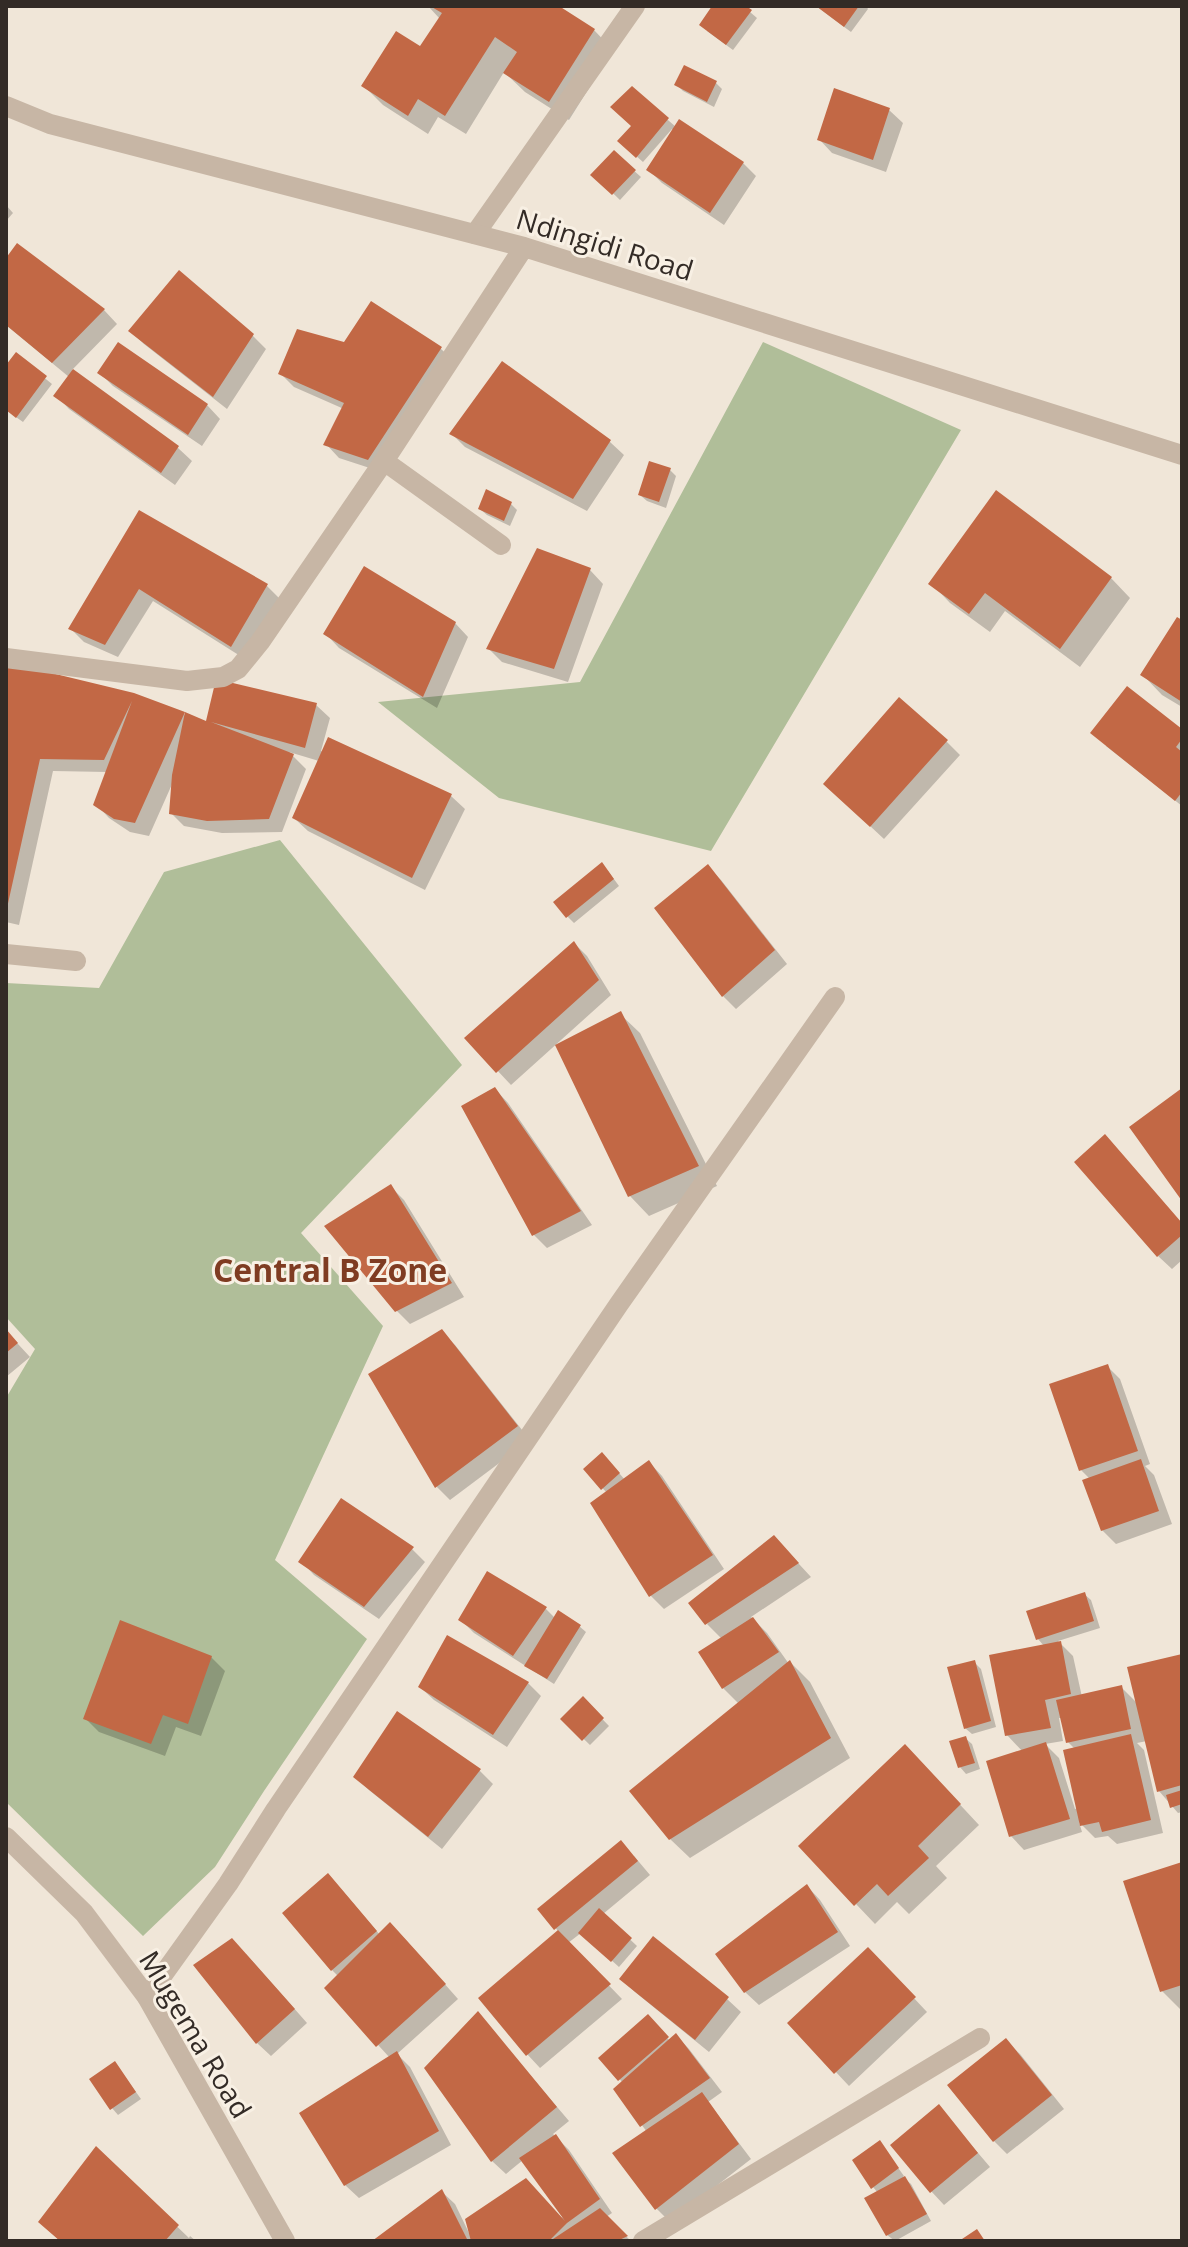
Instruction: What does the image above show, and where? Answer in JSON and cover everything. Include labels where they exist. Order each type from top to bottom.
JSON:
[{"type":"street","points":[[475,234],[635,6]]},
{"type":"street","name":"Ndingidi Road","points":[[6,106],[50,124],[524,247],[1182,455]]},
{"type":"street","points":[[6,658],[187,681],[223,677],[238,669],[260,642],[384,461],[524,247]]},
{"type":"street","points":[[384,461],[501,545]]},
{"type":"street","points":[[6,954],[76,961]]},
{"type":"street","points":[[147,1997],[228,1884],[619,1304],[835,997]]},
{"type":"street","name":"Mugema Road","points":[[6,1837],[84,1913],[147,1997],[285,2241]]},
{"type":"street","points":[[643,2241],[980,2038]]},
{"type":"green space","points":[[763,342],[961,430],[711,851],[499,798],[378,702],[580,682]]},
{"type":"green space","points":[[280,840],[462,1065],[301,1233],[383,1326],[275,1560],[367,1639],[215,1867],[143,1936],[6,1802],[6,1398],[35,1349],[6,1317],[6,983],[99,988],[164,872]]},
{"type":"building","points":[[430,6],[559,6],[595,29],[549,102],[503,73],[517,52],[495,37],[445,116],[418,99],[408,116],[361,86],[396,31],[420,46],[442,13]]},
{"type":"building","points":[[712,6],[746,6],[752,10],[726,45],[699,25]]},
{"type":"building","points":[[816,6],[859,6],[844,27]]},
{"type":"building","points":[[684,65],[717,81],[707,102],[674,85]]},
{"type":"building","points":[[632,86],[669,118],[636,158],[617,141],[631,126],[610,107]]},
{"type":"building","points":[[834,88],[890,108],[873,160],[817,140]]},
{"type":"building","points":[[679,119],[744,162],[710,213],[646,170]]},
{"type":"building","points":[[614,150],[636,170],[612,195],[590,175]]},
{"type":"building","points":[[17,243],[105,309],[52,363],[6,325],[6,258]]},
{"type":"building","points":[[179,270],[254,334],[213,397],[128,331]]},
{"type":"building","points":[[371,301],[442,347],[368,460],[323,445],[344,403],[278,374],[297,329],[344,342]]},
{"type":"building","points":[[118,342],[208,404],[188,435],[97,373]]},
{"type":"building","points":[[16,352],[47,376],[16,418],[6,410],[6,365]]},
{"type":"building","points":[[502,361],[611,440],[573,499],[449,434]]},
{"type":"building","points":[[73,369],[179,446],[161,473],[53,396]]},
{"type":"building","points":[[649,461],[671,468],[659,502],[638,495]]},
{"type":"building","points":[[486,489],[512,502],[504,521],[478,509]]},
{"type":"building","points":[[996,490],[1112,577],[1060,649],[985,593],[969,614],[928,584]]},
{"type":"building","points":[[139,510],[268,584],[231,647],[139,589],[105,645],[68,629]]},
{"type":"building","points":[[537,548],[591,568],[554,669],[486,649]]},
{"type":"building","points":[[364,566],[456,622],[423,697],[323,634]]},
{"type":"building","points":[[1177,617],[1182,620],[1182,702],[1140,675]]},
{"type":"building","points":[[6,662],[134,693],[185,712],[135,823],[114,819],[93,805],[132,701],[104,760],[40,759],[7,908]]},
{"type":"building","points":[[216,679],[317,703],[305,748],[211,722],[294,754],[269,819],[207,821],[169,814],[172,775],[185,712],[206,721]]},
{"type":"building","points":[[1127,686],[1182,729],[1182,739],[1176,747],[1182,752],[1182,792],[1175,801],[1090,733]]},
{"type":"building","points":[[899,697],[948,740],[870,827],[823,784]]},
{"type":"building","points":[[328,737],[452,794],[412,878],[292,818]]},
{"type":"building","points":[[602,862],[614,879],[566,918],[553,902]]},
{"type":"building","points":[[708,864],[775,950],[722,997],[654,908]]},
{"type":"building","points":[[574,941],[599,980],[496,1073],[464,1038]]},
{"type":"building","points":[[621,1011],[699,1166],[628,1197],[555,1045]]},
{"type":"building","points":[[495,1087],[581,1211],[532,1236],[461,1106]]},
{"type":"building","points":[[1182,1088],[1182,1201],[1129,1127]]},
{"type":"building","points":[[1105,1134],[1182,1223],[1182,1235],[1157,1257],[1074,1162]]},
{"type":"building","points":[[391,1184],[452,1283],[395,1312],[324,1226]]},
{"type":"building","points":[[6,1329],[18,1343],[6,1353]]},
{"type":"building","points":[[442,1329],[518,1426],[435,1488],[368,1374]]},
{"type":"building","points":[[1108,1364],[1138,1451],[1079,1471],[1049,1384]]},
{"type":"building","points":[[602,1452],[620,1473],[601,1490],[583,1469]]},
{"type":"building","points":[[1141,1459],[1159,1511],[1101,1531],[1082,1480]]},
{"type":"building","points":[[649,1460],[713,1555],[649,1597],[590,1503]]},
{"type":"building","points":[[341,1498],[414,1547],[364,1607],[298,1562]]},
{"type":"building","points":[[774,1535],[799,1563],[705,1625],[688,1603]]},
{"type":"building","points":[[487,1571],[547,1607],[513,1656],[458,1620]]},
{"type":"building","points":[[1085,1592],[1094,1621],[1036,1640],[1026,1611]]},
{"type":"building","points":[[558,1610],[581,1625],[547,1679],[524,1666]]},
{"type":"building","points":[[753,1617],[779,1652],[722,1689],[698,1652]]},
{"type":"building","points":[[120,1620],[212,1656],[188,1724],[163,1715],[151,1744],[83,1719]]},
{"type":"building","points":[[447,1635],[529,1682],[493,1735],[418,1687]]},
{"type":"building","points":[[1061,1641],[1071,1694],[1045,1700],[1051,1728],[1005,1736],[989,1655]]},
{"type":"building","points":[[1182,1654],[1182,1785],[1157,1792],[1127,1667]]},
{"type":"building","points":[[790,1660],[831,1738],[669,1840],[629,1791]]},
{"type":"building","points":[[975,1660],[991,1721],[964,1729],[947,1667]]},
{"type":"building","points":[[1122,1685],[1131,1729],[1066,1743],[1056,1700]]},
{"type":"building","points":[[583,1696],[604,1718],[582,1741],[560,1719]]},
{"type":"building","points":[[397,1711],[481,1769],[428,1837],[353,1777]]},
{"type":"building","points":[[1131,1734],[1151,1820],[1102,1832],[1099,1822],[1080,1826],[1063,1750]]},
{"type":"building","points":[[966,1736],[975,1763],[958,1768],[949,1741]]},
{"type":"building","points":[[1046,1742],[1070,1819],[1009,1837],[986,1761]]},
{"type":"building","points":[[905,1744],[961,1804],[918,1846],[929,1858],[888,1896],[877,1884],[854,1906],[798,1846]]},
{"type":"building","points":[[1182,1790],[1182,1804],[1170,1808],[1166,1795]]},
{"type":"building","points":[[621,1840],[638,1861],[554,1930],[537,1909]]},
{"type":"building","points":[[1182,1862],[1182,1985],[1160,1992],[1123,1881]]},
{"type":"building","points":[[328,1873],[377,1931],[331,1971],[282,1913]]},
{"type":"building","points":[[807,1884],[838,1932],[744,1993],[715,1954]]},
{"type":"building","points":[[599,1908],[632,1938],[611,1962],[578,1933]]},
{"type":"building","points":[[390,1922],[446,1984],[376,2047],[324,1988]]},
{"type":"building","points":[[558,1930],[611,1984],[526,2056],[478,1998]]},
{"type":"building","points":[[653,1936],[729,1997],[695,2040],[619,1979]]},
{"type":"building","points":[[232,1938],[295,2009],[256,2044],[193,1965]]},
{"type":"building","points":[[868,1947],[916,1997],[834,2074],[787,2023]]},
{"type":"building","points":[[478,2011],[557,2107],[491,2162],[424,2068]]},
{"type":"building","points":[[648,2014],[669,2037],[618,2081],[598,2058]]},
{"type":"building","points":[[676,2033],[710,2078],[640,2127],[613,2089]]},
{"type":"building","points":[[1006,2038],[1052,2095],[993,2142],[947,2085]]},
{"type":"building","points":[[397,2051],[439,2131],[344,2186],[299,2113]]},
{"type":"building","points":[[115,2061],[136,2092],[110,2110],[89,2079]]},
{"type":"building","points":[[702,2092],[739,2144],[655,2210],[612,2153]]},
{"type":"building","points":[[939,2104],[978,2153],[930,2193],[890,2145]]},
{"type":"building","points":[[556,2134],[600,2199],[567,2223],[549,2241],[471,2241],[465,2219],[526,2178],[565,2221],[519,2158]]},
{"type":"building","points":[[880,2140],[899,2168],[871,2189],[852,2160]]},
{"type":"building","points":[[96,2146],[179,2225],[165,2241],[60,2241],[38,2222]]},
{"type":"building","points":[[905,2176],[927,2214],[886,2236],[864,2198]]},
{"type":"building","points":[[442,2189],[468,2241],[372,2241]]},
{"type":"building","points":[[600,2208],[628,2236],[617,2241],[550,2241]]},
{"type":"building","points":[[977,2229],[985,2241],[959,2241]]},
{"type":"district","name":"Central B Zone","points":[[330,1269]]}]
